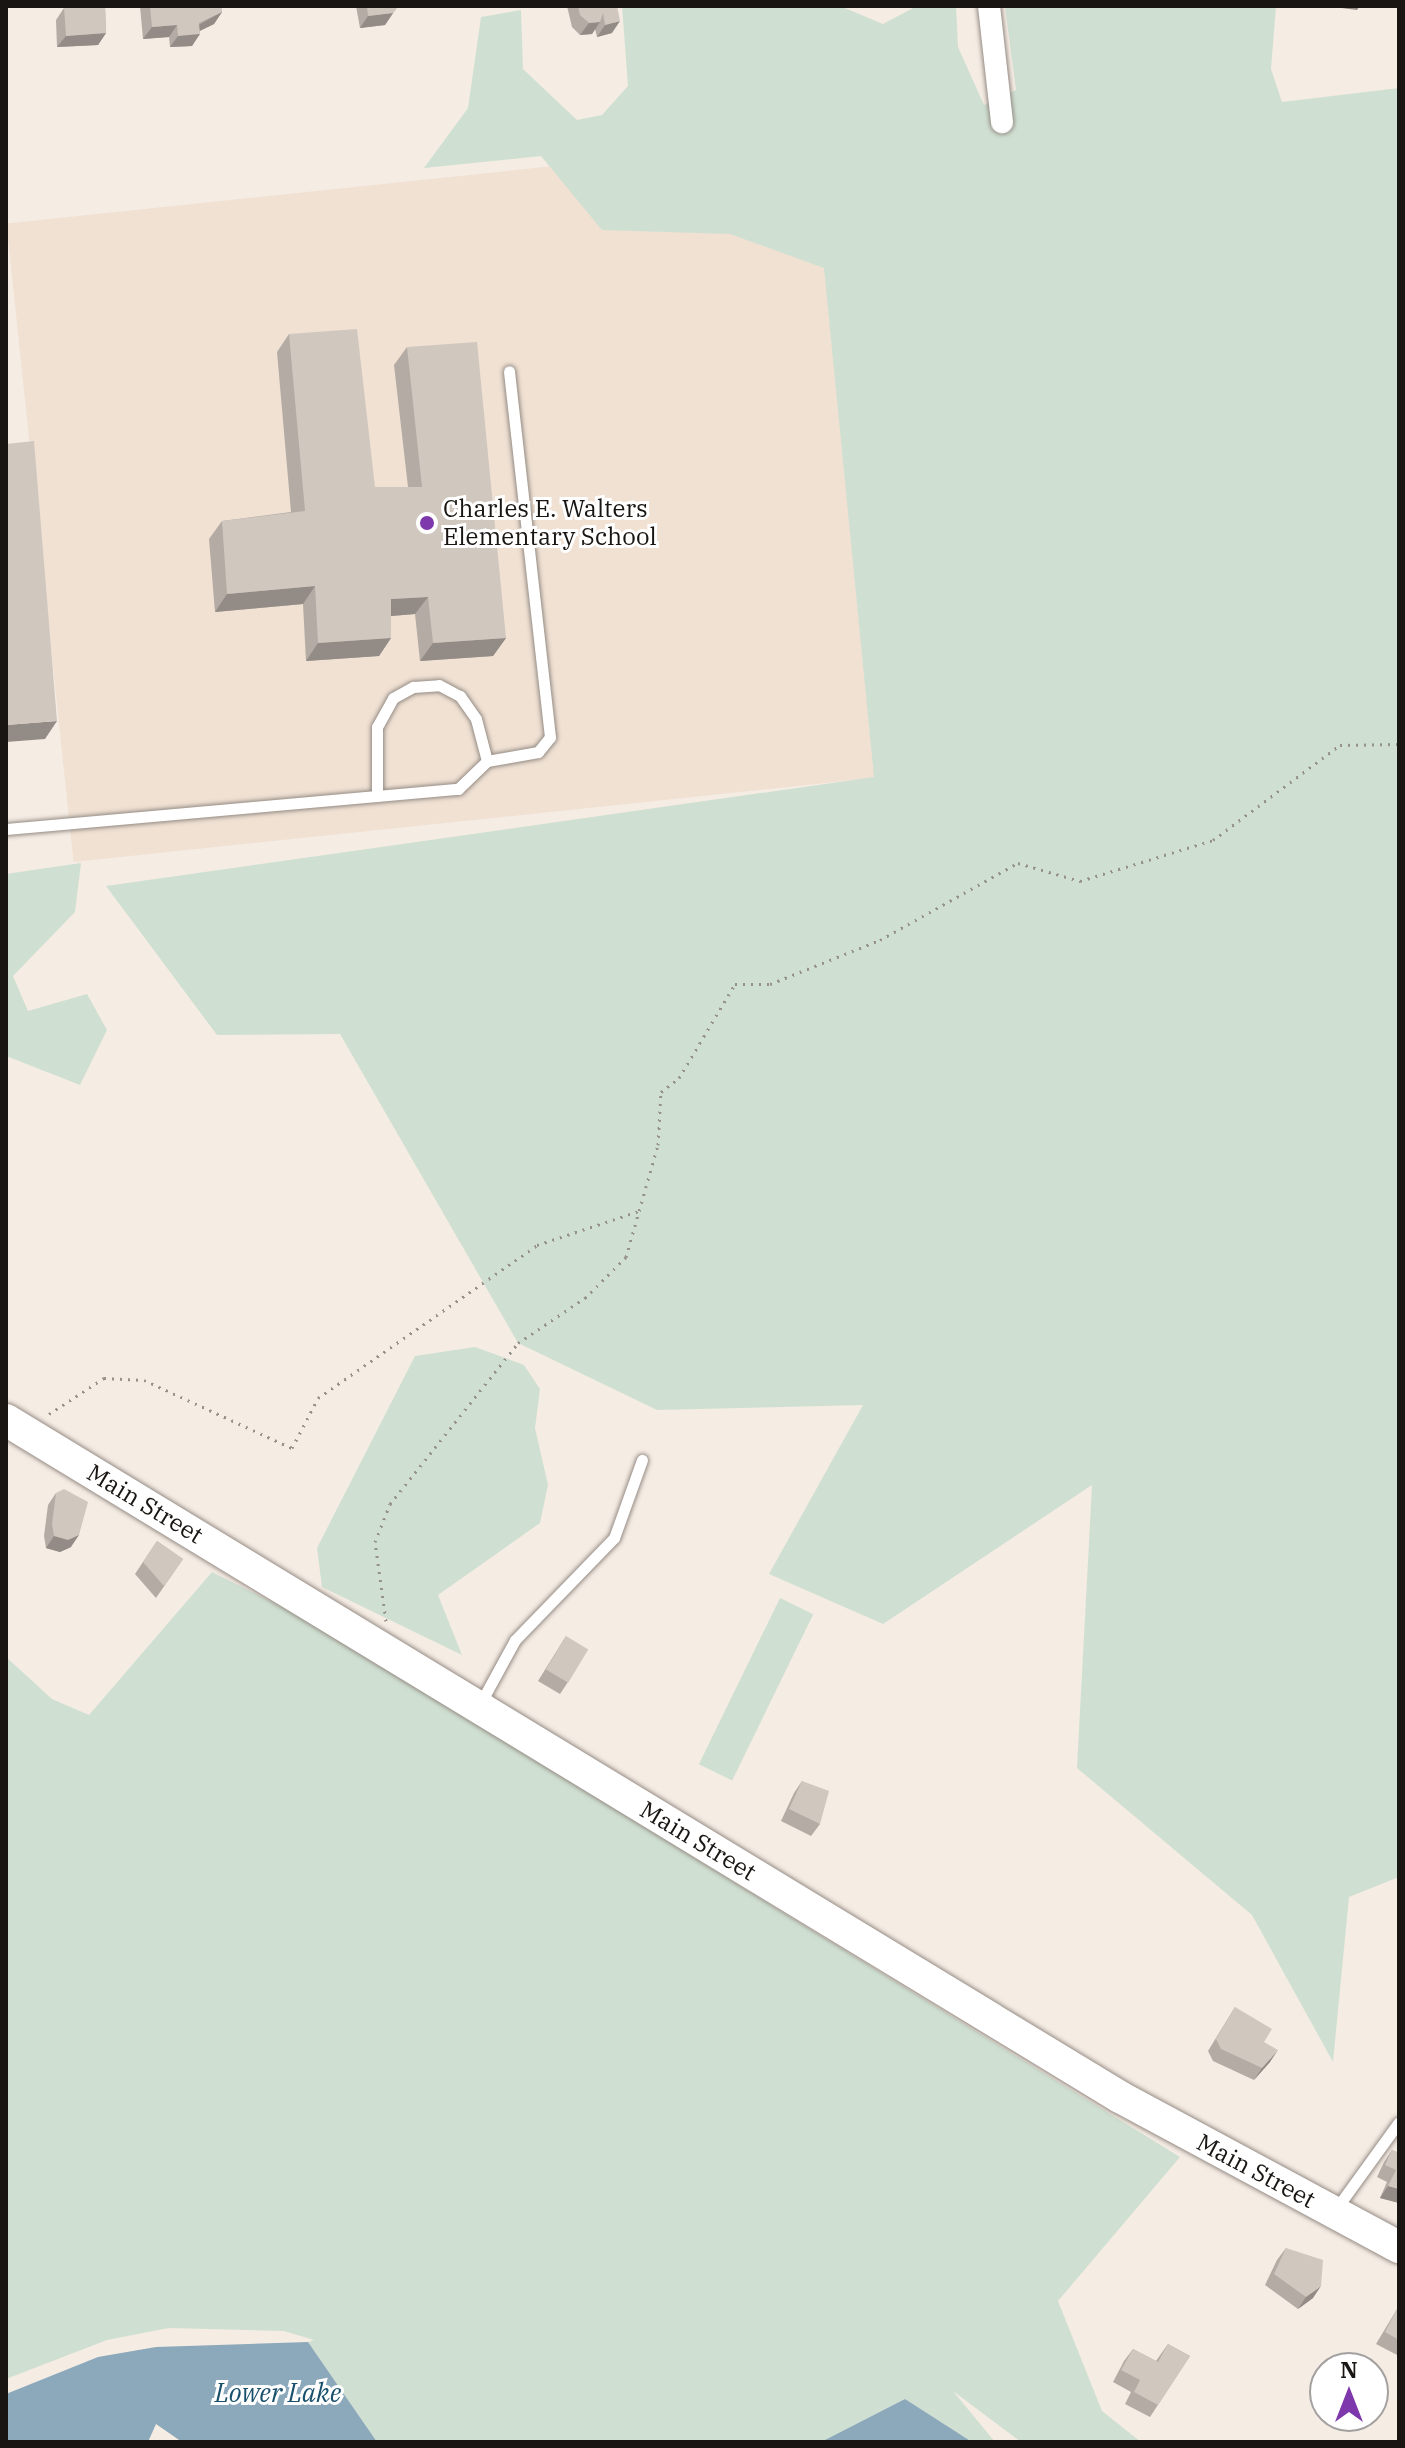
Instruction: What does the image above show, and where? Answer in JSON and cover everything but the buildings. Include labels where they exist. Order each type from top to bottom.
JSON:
[{"type":"main road","name":"Main Street","points":[[17,1426],[1120,2097],[1399,2247]]},
{"type":"street","points":[[989,6],[1002,122]]},
{"type":"lane","points":[[6,829],[458,789],[487,761],[538,752],[550,737],[509,371]]},
{"type":"lane","points":[[377,796],[377,727],[393,698],[413,687],[439,685],[460,696],[476,719],[487,761]]},
{"type":"lane","points":[[478,1708],[515,1640],[614,1538],[642,1460]]},
{"type":"lane","points":[[1333,2213],[1399,2122]]},
{"type":"path","points":[[393,1655],[378,1598],[375,1542],[390,1504],[518,1343],[585,1298],[626,1257],[658,1145],[661,1092],[679,1078],[735,984],[770,984],[880,940],[1018,863],[1080,881],[1213,840],[1340,745],[1399,744]]},
{"type":"path","points":[[17,1426],[104,1378],[144,1380],[292,1448],[318,1398],[537,1245],[639,1210]]},
{"type":"shaded area","name":"Charles E. Walters Elementary School","points":[[811,139],[878,777],[74,862],[6,224]]},
{"type":"green space","points":[[622,6],[840,6],[883,24],[917,6],[956,6],[958,47],[984,105],[1016,90],[1005,6],[1276,6],[1271,69],[1282,102],[1399,88],[1399,1877],[1349,1897],[1333,2062],[1252,1915],[1077,1768],[1092,1485],[883,1624],[769,1574],[863,1405],[657,1410],[518,1343],[340,1034],[217,1035],[106,886],[874,777],[824,268],[730,234],[602,230],[541,156],[424,168],[468,108],[481,17],[521,10],[523,69],[577,120],[602,115],[628,86]]},
{"type":"green space","points":[[81,863],[75,912],[13,976],[28,1011],[87,994],[107,1030],[80,1085],[6,1056],[6,874]]},
{"type":"green space","points":[[475,1347],[524,1365],[540,1389],[535,1428],[548,1485],[540,1523],[438,1595],[462,1655],[322,1587],[317,1548],[415,1356]]},
{"type":"green space","points":[[212,1572],[310,1621],[1180,2157],[1058,2301],[1102,2411],[1141,2442],[1021,2442],[953,2391],[995,2442],[972,2442],[905,2399],[821,2442],[377,2442],[308,2342],[314,2340],[284,2331],[169,2328],[107,2340],[6,2379],[6,1657],[52,1699],[89,1715]]},
{"type":"green space","points":[[780,1598],[813,1614],[732,1780],[699,1764]]},
{"type":"water","name":"Lower Lake","points":[[308,2342],[377,2442],[182,2442],[156,2424],[148,2442],[6,2442],[6,2394],[98,2357],[156,2347]]},
{"type":"water","points":[[905,2399],[972,2442],[821,2442]]},
{"type":"place","name":"Charles E. Walters Elementary School","points":[[427,523]]}]
